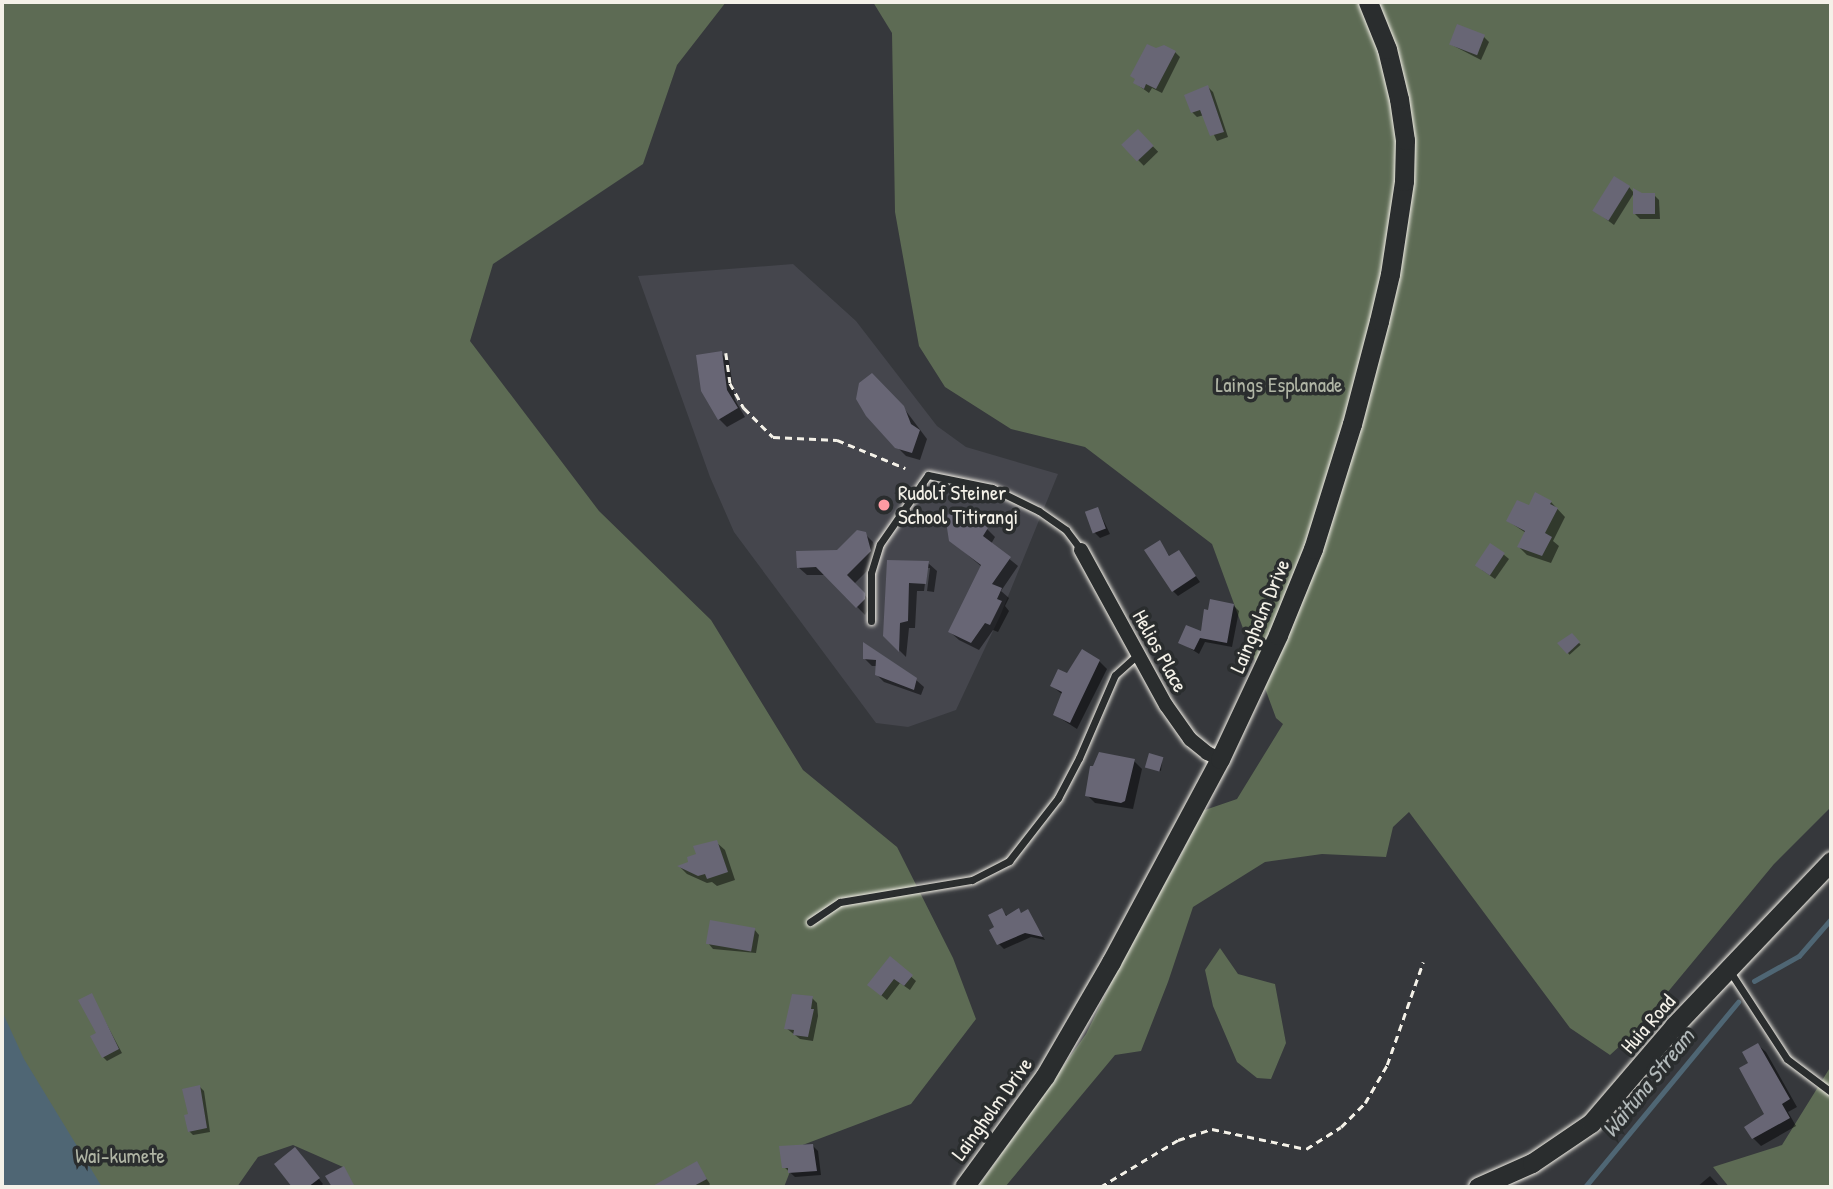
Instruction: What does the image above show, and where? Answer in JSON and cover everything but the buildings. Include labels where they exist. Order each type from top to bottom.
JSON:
[{"type":"street","name":"Laingholm Drive","points":[[964,1187],[1045,1076],[1111,962],[1220,759],[1278,635],[1313,548],[1352,425],[1390,274],[1401,209],[1405,140],[1390,62],[1368,2]]},
{"type":"street","name":"Helios Place","points":[[1081,550],[1166,705],[1191,739],[1207,753],[1220,759]]},
{"type":"street","name":"Huia Road","points":[[1478,1187],[1523,1168],[1581,1132],[1831,861]]},
{"type":"lane","points":[[871,621],[871,573],[880,544],[928,475],[992,488],[1039,511],[1066,530],[1081,550]]},
{"type":"lane","points":[[810,922],[840,902],[972,880],[1009,861],[1058,798],[1079,758],[1115,675],[1137,655]]},
{"type":"lane","points":[[1729,969],[1787,1059],[1831,1092]]},
{"type":"path","points":[[726,353],[730,383],[744,408],[773,437],[837,440],[905,468]]},
{"type":"path","points":[[1100,1187],[1178,1140],[1212,1129],[1306,1149],[1341,1127],[1365,1103],[1387,1065],[1423,961]]},
{"type":"shaded area","name":"Rudolf Steiner School Titirangi","points":[[793,264],[856,321],[937,426],[966,447],[1058,474],[1000,616],[956,710],[908,727],[876,723],[734,532],[710,477],[638,276]]},
{"type":"green space","name":"Wai-kumete","points":[[2,2],[726,2],[677,65],[643,164],[493,264],[470,341],[599,511],[711,620],[803,770],[897,847],[953,958],[976,1019],[911,1104],[800,1146],[784,1187],[351,1187],[343,1167],[293,1145],[258,1157],[237,1187],[2,1187]]},
{"type":"green space","name":"Laings Esplanade","points":[[873,2],[1831,2],[1831,807],[1774,864],[1633,1034],[1610,1055],[1570,1028],[1409,812],[1393,827],[1386,857],[1322,854],[1265,862],[1193,907],[1141,1051],[1115,1055],[1005,1187],[978,1187],[1086,1034],[1141,922],[1179,859],[1202,811],[1237,799],[1283,724],[1276,718],[1212,544],[1085,447],[1011,429],[945,387],[919,346],[895,212],[892,33]]},
{"type":"green space","points":[[1220,948],[1238,974],[1275,984],[1286,1043],[1271,1079],[1257,1078],[1237,1062],[1213,1006],[1205,970]]},
{"type":"green space","points":[[1831,1066],[1831,1187],[1729,1187],[1713,1167],[1782,1145]]},
{"type":"water","points":[[2,1011],[24,1059],[102,1187],[2,1187]]},
{"type":"waterway","name":"Waituna Stream","points":[[1754,981],[1799,956],[1831,919]]},
{"type":"waterway","name":"Waituna Stream","points":[[1585,1187],[1738,1002]]},
{"type":"place","name":"Rudolf Steiner School Titirangi","points":[[884,505]]}]
